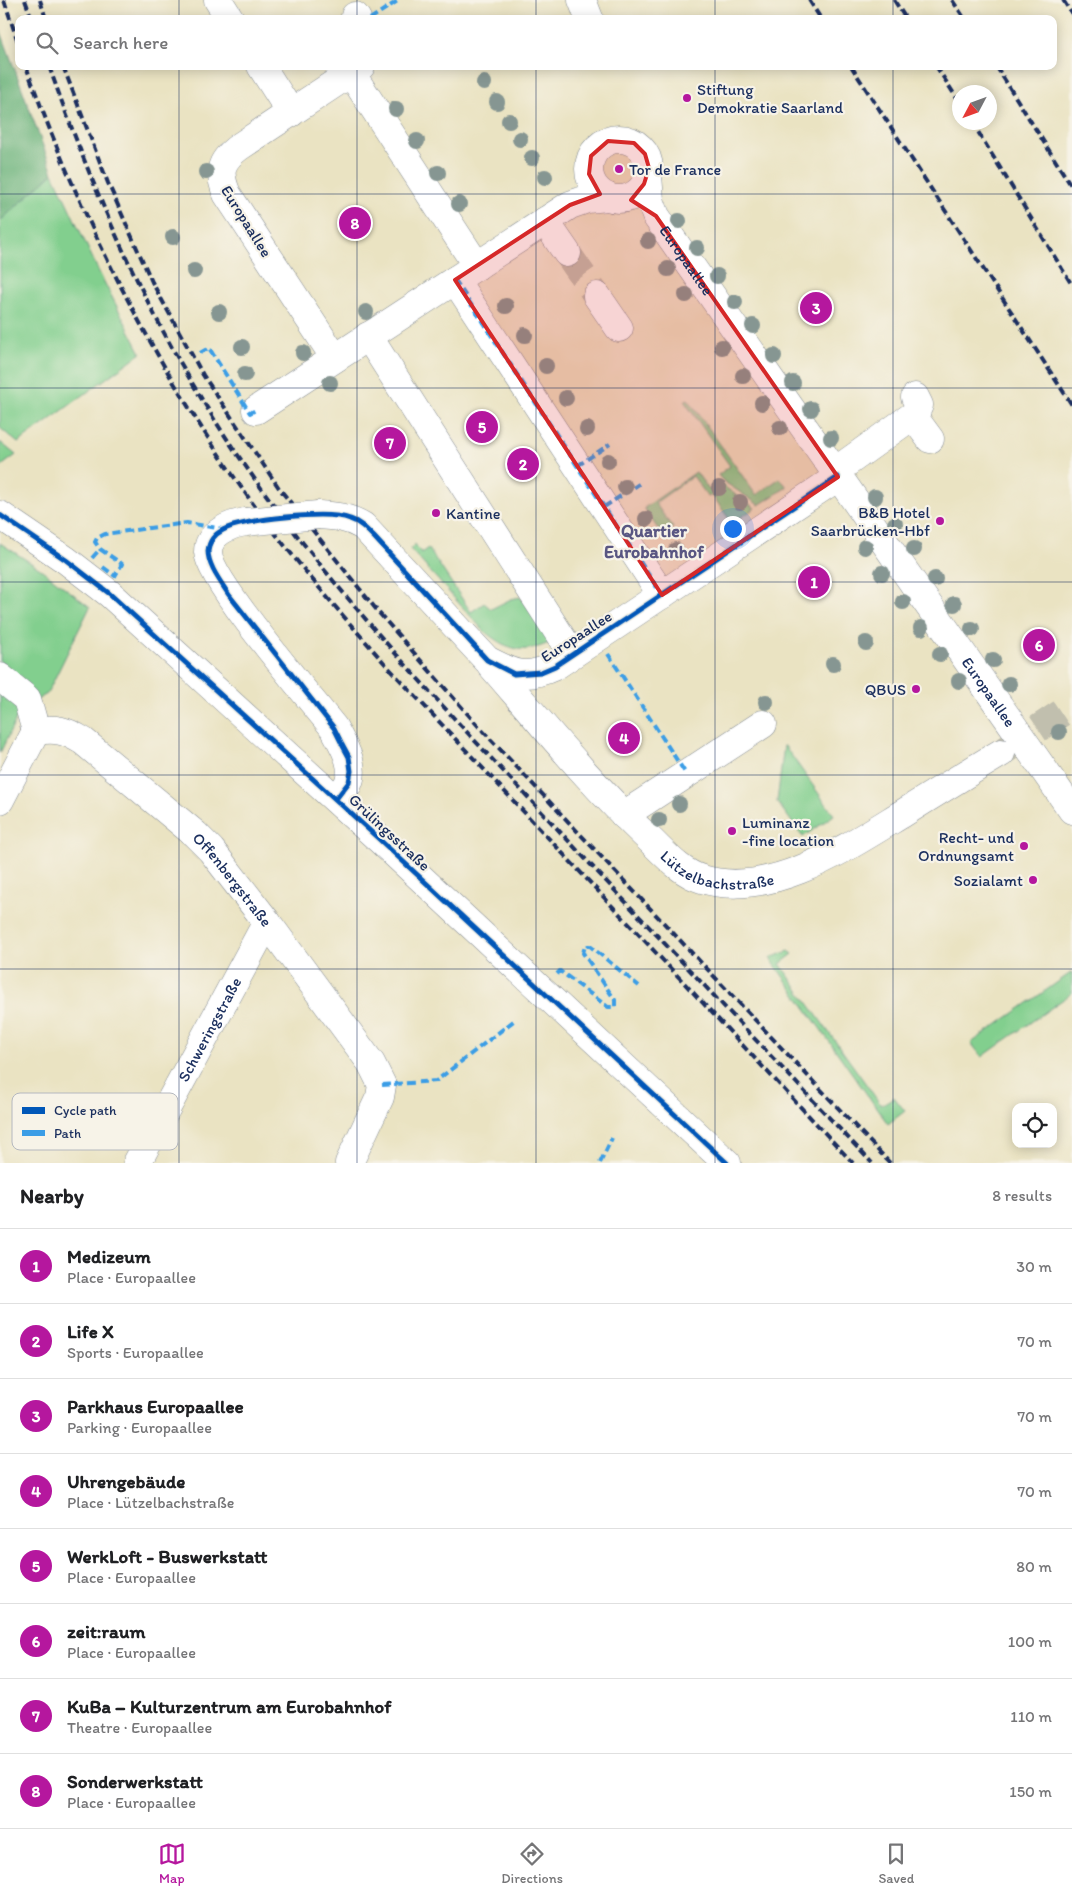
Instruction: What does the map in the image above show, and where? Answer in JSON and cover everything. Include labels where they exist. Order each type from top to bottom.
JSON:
[{"type":"street","points":[[218,0],[227,15]]},
{"type":"street","points":[[264,70],[291,112]]},
{"type":"street","name":"Europaallee","points":[[335,358],[227,194],[221,179],[221,168],[230,153],[356,70],[466,273],[662,595]]},
{"type":"street","points":[[256,410],[570,205],[588,199],[632,196],[639,191],[648,176],[644,154],[634,143],[627,140],[608,141],[598,147],[591,156],[581,189],[570,205]]},
{"type":"street","points":[[589,167],[592,182],[601,193],[614,197]]},
{"type":"street","name":"Europaallee","points":[[648,176],[650,200],[656,216],[1072,810]]},
{"type":"street","name":"Europaallee","points":[[614,197],[637,204],[656,216]]},
{"type":"street","points":[[545,221],[567,253]]},
{"type":"street","points":[[597,296],[619,328]]},
{"type":"street","points":[[368,336],[572,654]]},
{"type":"street","points":[[836,474],[914,406],[930,439]]},
{"type":"street","name":"Europaallee","points":[[336,800],[349,782],[349,757],[334,728],[229,595],[210,561],[208,552],[214,537],[223,529],[246,522],[318,515],[351,519],[363,526],[487,660],[514,674],[528,674],[541,672],[572,654],[662,595],[836,474]]},
{"type":"street","name":"Grülingsstraße","points":[[0,515],[66,560],[110,594],[336,800],[728,1163]]},
{"type":"street","name":"Lützelbachstraße","points":[[487,660],[624,815],[689,874],[718,883],[755,882],[797,871],[835,853],[1002,752]]},
{"type":"street","points":[[0,677],[27,699],[36,731],[0,800]]},
{"type":"street","points":[[624,815],[763,724]]},
{"type":"street","name":"Offenbergstraße","points":[[36,731],[54,728],[70,733],[83,741],[172,813],[211,850],[267,922],[371,1063],[382,1085],[376,1107],[348,1163]]},
{"type":"street","name":"Schweringstraße","points":[[175,1093],[267,922]]},
{"type":"street","name":"Schweringstraße","points":[[137,1163],[144,1150]]},
{"type":"highlighted area","points":[[608,141],[634,143],[645,154],[649,168],[644,184],[631,200],[656,216],[838,477],[662,595],[455,280],[570,205],[600,194],[589,174],[591,156]]},
{"type":"green space","points":[[0,29],[53,173],[0,221]]},
{"type":"green space","points":[[53,173],[99,272],[141,353],[18,443],[0,428],[0,221]]},
{"type":"green space","points":[[688,399],[756,495],[780,478],[787,487],[759,505],[723,481],[718,475],[730,466],[684,401]]},
{"type":"green space","points":[[0,442],[16,455],[0,467]]},
{"type":"green space","points":[[696,472],[709,490],[719,483],[755,508],[732,523],[712,495],[708,497],[693,476],[655,503],[673,528],[662,535],[644,508]]},
{"type":"green space","points":[[0,543],[42,570],[90,607],[47,694],[21,709],[0,753]]},
{"type":"green space","points":[[415,544],[421,553],[428,548],[471,612],[484,603],[491,609],[511,599],[520,597],[555,640],[535,648],[518,649],[493,638],[484,631],[410,549]]},
{"type":"green space","points":[[784,745],[834,815],[803,837],[777,802]]},
{"type":"green space","points":[[789,951],[793,954],[780,964],[881,1105],[894,1097],[905,1111],[888,1124],[770,958]]},
{"type":"green space","points":[[1072,972],[1072,993],[982,1057],[971,1043]]},
{"type":"tunnel","points":[[567,253],[597,296]]},
{"type":"tunnel","points":[[1003,752],[1072,706]]},
{"type":"railway","points":[[4,0],[15,33]]},
{"type":"railway","points":[[25,0],[31,15]]},
{"type":"railway","points":[[40,0],[45,15]]},
{"type":"railway","points":[[809,0],[818,15]]},
{"type":"railway","points":[[894,0],[903,15]]},
{"type":"railway","points":[[952,0],[962,15]]},
{"type":"railway","points":[[1063,0],[1072,14]]},
{"type":"railway","points":[[28,70],[69,177],[147,336],[208,438],[275,533],[387,666],[853,1163]]},
{"type":"railway","points":[[50,70],[106,212],[150,307],[201,398],[229,442],[296,534],[369,624],[485,752],[872,1163]]},
{"type":"railway","points":[[65,70],[108,183],[152,282],[203,375],[279,488],[379,613],[480,728],[890,1163]]},
{"type":"railway","points":[[854,70],[1072,405]]},
{"type":"railway","points":[[939,70],[952,91]]},
{"type":"railway","points":[[999,70],[1072,187]]},
{"type":"railway","points":[[977,130],[1072,285]]},
{"type":"marked path","points":[[376,15],[399,0]]},
{"type":"marked path","points":[[455,280],[662,595]]},
{"type":"marked path","points":[[200,353],[209,348],[250,413],[256,410]]},
{"type":"marked path","points":[[577,466],[610,444]]},
{"type":"marked path","points":[[604,507],[639,484]]},
{"type":"marked path","points":[[103,567],[115,576],[122,564],[100,549],[95,542],[97,538],[105,534],[187,523],[223,529]]},
{"type":"marked path","points":[[92,558],[100,549]]},
{"type":"marked path","points":[[608,654],[686,774]]},
{"type":"marked path","points":[[557,974],[560,971],[608,1007],[615,1007],[615,1000],[583,953],[585,946],[590,946],[639,986]]},
{"type":"marked path","points":[[382,1085],[436,1081],[516,1019]]},
{"type":"marked path","points":[[600,1163],[612,1138]]},
{"type":"cycle path","points":[[336,799],[349,782],[351,771],[349,757],[334,728],[229,595],[216,574],[210,562],[208,551],[211,541],[220,532],[248,522],[286,517],[324,515],[354,520],[374,537],[487,660],[514,674],[541,672],[555,666],[838,477]]},
{"type":"cycle path","points":[[0,515],[66,560],[110,594],[380,840],[727,1163]]},
{"type":"place","name":"Stiftung Demokratie Saarland","points":[[687,98]]},
{"type":"place","name":"Tor de France","points":[[619,169]]},
{"type":"place","name":"Sonderwerkstatt","points":[[355,223]]},
{"type":"place","name":"Parkhaus Europaallee","points":[[816,308]]},
{"type":"place","name":"WerkLoft - Buswerkstatt","points":[[482,427]]},
{"type":"place","name":"KuBa – Kulturzentrum am Eurobahnhof","points":[[390,443]]},
{"type":"place","name":"Life X","points":[[523,464]]},
{"type":"place","name":"Kantine","points":[[436,513]]},
{"type":"place","name":"B&B Hotel Saarbrücken-Hbf","points":[[940,521]]},
{"type":"place","name":"Medizeum","points":[[814,582]]},
{"type":"place","name":"zeit:raum","points":[[1039,645]]},
{"type":"place","name":"QBUS","points":[[916,689]]},
{"type":"place","name":"Uhrengebäude","points":[[624,738]]},
{"type":"place","name":"Luminanz -fine location","points":[[732,831]]},
{"type":"place","name":"Recht- und Ordnungsamt","points":[[1024,846]]},
{"type":"place","name":"Sozialamt","points":[[1033,880]]},
{"type":"district","name":"Quartier Eurobahnhof","points":[[654,541]]}]
